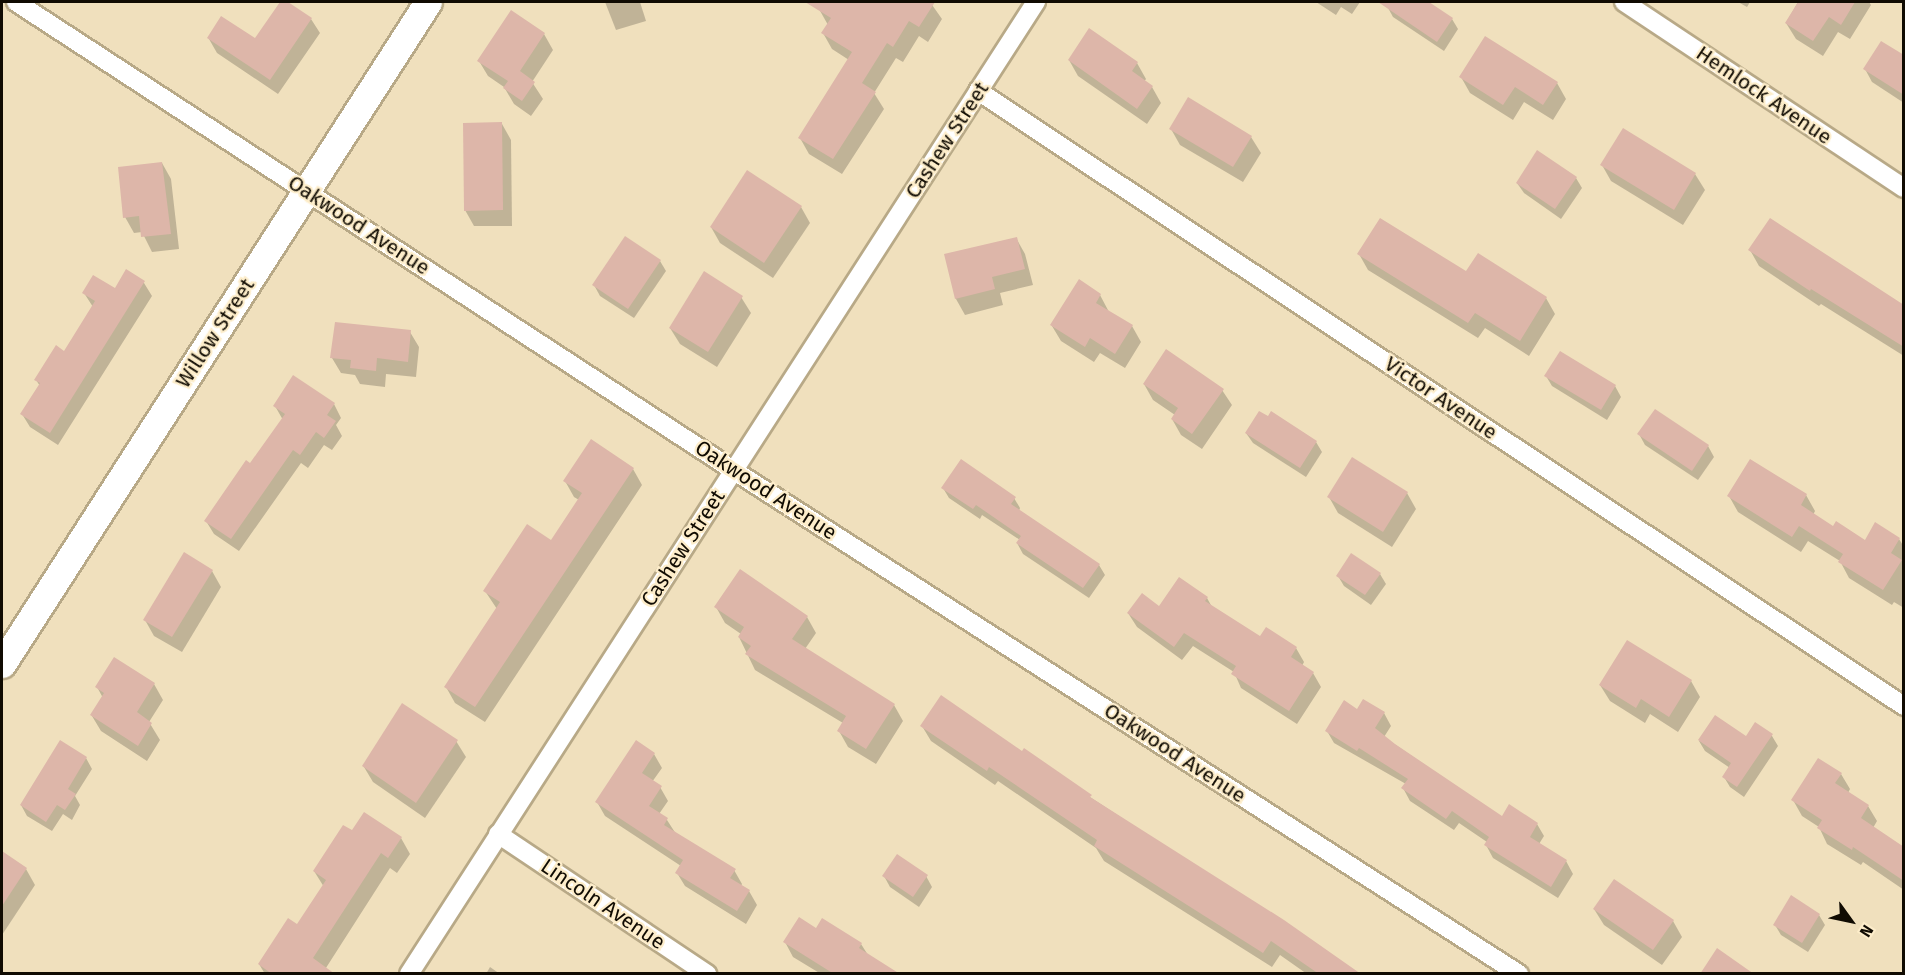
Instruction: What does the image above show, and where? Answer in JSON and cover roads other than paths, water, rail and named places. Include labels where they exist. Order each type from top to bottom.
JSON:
[{"type":"street","name":"Oakwood Avenue","points":[[16,2],[733,470],[1519,974]]},
{"type":"street","name":"Willow Street","points":[[2,664],[428,2]]},
{"type":"street","name":"Cashew Street","points":[[409,974],[1036,2]]},
{"type":"street","name":"Hemlock Avenue","points":[[1624,2],[1904,188]]},
{"type":"street","name":"Victor Avenue","points":[[978,91],[1904,706]]},
{"type":"street","name":"Lincoln Avenue","points":[[498,834],[707,974]]}]
